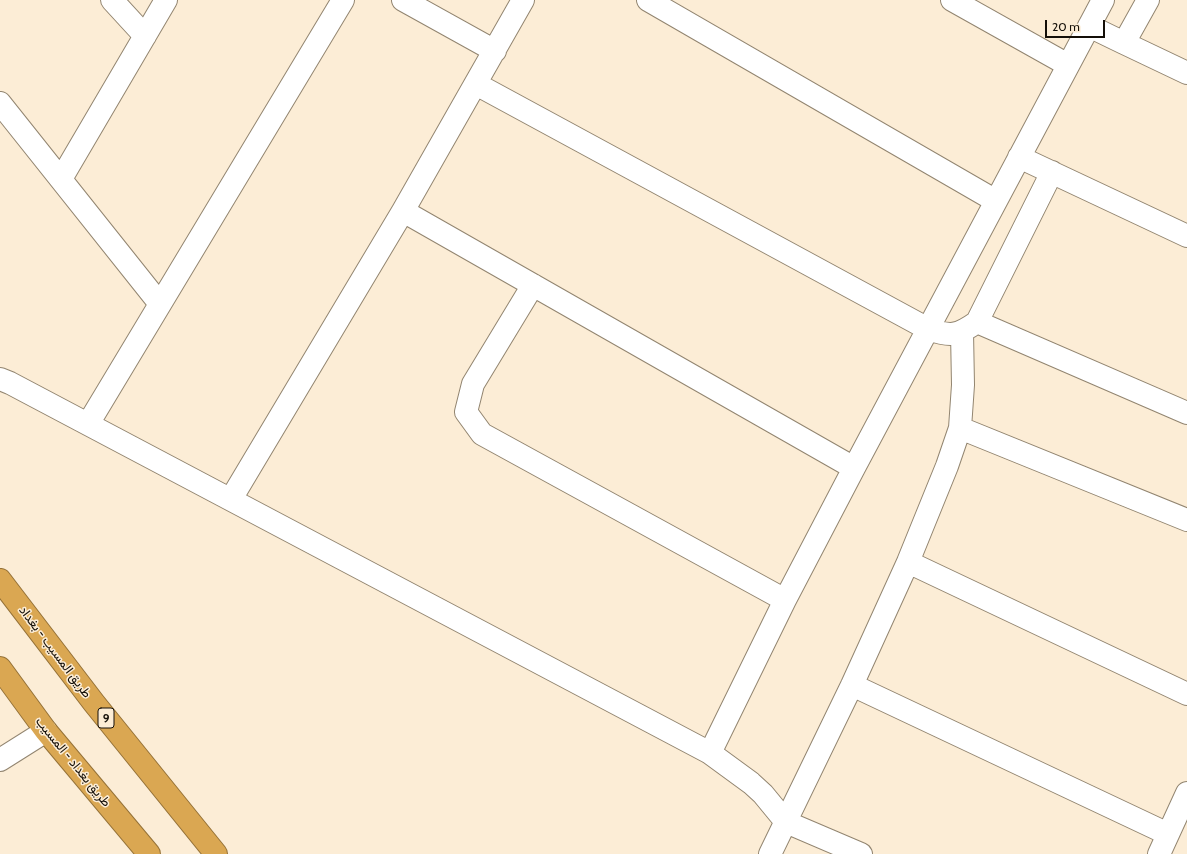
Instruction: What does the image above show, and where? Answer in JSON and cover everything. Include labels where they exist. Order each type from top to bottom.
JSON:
[{"type":"highway","name":"طريق المسيب - بغداد","points":[[0,580],[99,709],[216,854]]},
{"type":"highway","name":"طريق بغداد - المسيب","points":[[0,668],[46,731],[149,854]]},
{"type":"street","points":[[112,0],[145,36]]},
{"type":"street","points":[[61,179],[166,0]]},
{"type":"street","points":[[88,424],[343,0]]},
{"type":"street","points":[[403,0],[495,51]]},
{"type":"street","points":[[231,499],[403,211],[523,0]]},
{"type":"street","points":[[648,0],[996,201]]},
{"type":"street","points":[[952,0],[1068,65]]},
{"type":"street","points":[[710,753],[785,600],[1103,0]]},
{"type":"street","points":[[1124,43],[1148,0]]},
{"type":"street","points":[[1089,26],[1187,72]]},
{"type":"street","points":[[476,84],[928,329],[944,335],[970,327],[1187,413]]},
{"type":"street","points":[[0,103],[160,304]]},
{"type":"street","points":[[1019,157],[1187,236]]},
{"type":"street","points":[[770,854],[852,685],[908,562],[947,466],[960,428],[963,385],[970,327],[1052,172]]},
{"type":"street","points":[[403,211],[854,468]]},
{"type":"street","points":[[533,285],[473,384],[466,412],[482,434],[785,600]]},
{"type":"street","points":[[0,379],[231,499],[710,753],[751,783],[763,794],[786,822],[860,854]]},
{"type":"street","points":[[960,428],[1187,520]]},
{"type":"street","points":[[908,562],[1187,694]]},
{"type":"street","points":[[852,685],[1168,834]]},
{"type":"street","points":[[0,760],[46,731]]},
{"type":"street","points":[[1159,854],[1187,793]]}]
